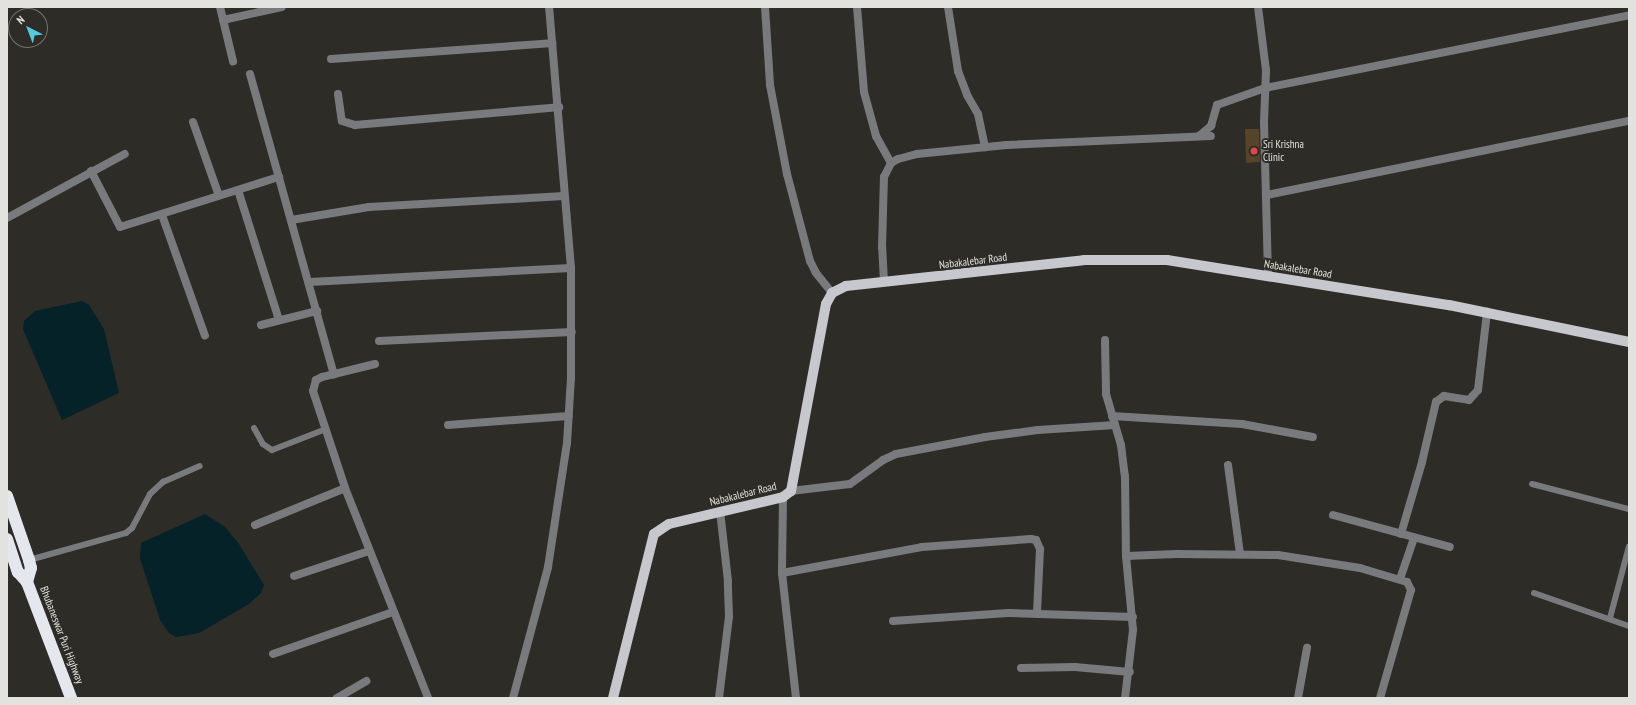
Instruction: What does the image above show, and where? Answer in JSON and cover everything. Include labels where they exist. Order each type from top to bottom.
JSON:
[{"type":"highway","name":"Bhubaneswar Puri Highway","points":[[7,496],[31,568],[28,582]]},
{"type":"highway","name":"Bhubaneswar Puri Highway","points":[[8,546],[18,572],[28,582],[72,698]]},
{"type":"main road","name":"Nabakalebar Road","points":[[613,698],[654,534],[669,524],[787,494],[826,304],[832,293],[846,286],[1084,260],[1167,260],[1487,312],[1629,342]]},
{"type":"street","points":[[220,7],[233,61]]},
{"type":"street","points":[[223,20],[282,7]]},
{"type":"street","points":[[513,698],[548,567],[569,416],[572,332],[571,268],[549,7]]},
{"type":"street","points":[[765,7],[770,85],[787,174],[810,261],[816,273],[832,293]]},
{"type":"street","points":[[857,7],[864,92],[876,136],[891,163]]},
{"type":"street","points":[[948,7],[958,71],[967,95],[978,114],[985,147]]},
{"type":"street","points":[[1258,7],[1264,48],[1268,276]]},
{"type":"street","points":[[1199,136],[1211,126],[1217,105],[1265,88],[1629,15]]},
{"type":"street","points":[[331,59],[552,43]]},
{"type":"street","points":[[250,74],[310,282],[334,374]]},
{"type":"street","points":[[338,94],[342,120],[355,125],[558,107]]},
{"type":"street","points":[[1267,195],[1629,121]]},
{"type":"street","points":[[193,122],[219,196]]},
{"type":"street","points":[[884,282],[882,247],[884,177],[891,163],[917,154],[985,147],[1211,136]]},
{"type":"street","points":[[7,218],[91,171],[125,154]]},
{"type":"street","points":[[91,171],[120,227],[279,177]]},
{"type":"street","points":[[238,190],[279,320]]},
{"type":"street","points":[[291,220],[369,207],[564,196]]},
{"type":"street","points":[[162,214],[204,336]]},
{"type":"street","points":[[310,282],[571,268]]},
{"type":"street","points":[[261,325],[317,311]]},
{"type":"street","points":[[1401,534],[1422,462],[1436,402],[1444,396],[1469,400],[1478,390],[1487,312]]},
{"type":"street","points":[[379,341],[572,332]]},
{"type":"street","points":[[1104,340],[1104,381],[1112,416],[1116,425],[1126,476],[1126,556],[1133,617],[1130,672],[1126,698]]},
{"type":"street","points":[[374,364],[316,380],[313,385],[345,488],[428,698]]},
{"type":"street","points":[[448,425],[569,416]]},
{"type":"street","points":[[1112,416],[1242,424],[1313,437]]},
{"type":"street","points":[[796,698],[782,573],[787,494],[850,484],[883,460],[896,454],[985,437],[1038,430],[1116,425]]},
{"type":"street","points":[[1228,466],[1240,554]]},
{"type":"street","points":[[255,525],[345,488]]},
{"type":"street","points":[[719,698],[729,617],[728,581],[720,511]]},
{"type":"street","points":[[1333,515],[1450,548]]},
{"type":"street","points":[[1400,579],[1414,538]]},
{"type":"street","points":[[782,573],[922,547],[1031,539],[1036,540],[1040,548],[1037,613]]},
{"type":"street","points":[[294,576],[369,551]]},
{"type":"street","points":[[1126,556],[1240,554],[1322,560],[1407,582],[1411,590],[1380,698]]},
{"type":"street","points":[[273,654],[393,612]]},
{"type":"street","points":[[893,621],[1037,613],[1133,617]]},
{"type":"street","points":[[1299,698],[1307,648]]},
{"type":"street","points":[[1021,668],[1075,666],[1130,672]]},
{"type":"street","points":[[337,698],[367,681]]},
{"type":"lane","points":[[254,428],[263,444],[272,450],[326,429]]},
{"type":"lane","points":[[29,560],[126,534],[132,528],[150,494],[163,482],[200,466]]},
{"type":"lane","points":[[1532,484],[1629,509]]},
{"type":"lane","points":[[1610,618],[1629,546]]},
{"type":"lane","points":[[1534,593],[1610,618],[1629,626]]},
{"type":"water","points":[[82,301],[89,305],[104,329],[119,393],[62,420],[23,329],[24,321],[35,311]]},
{"type":"water","points":[[205,514],[225,527],[239,544],[264,585],[261,593],[249,604],[199,633],[176,637],[169,633],[160,620],[140,558],[141,543]]},
{"type":"building","points":[[1245,129],[1259,129],[1260,162],[1246,163]]},
{"type":"place","name":"Sri Krishna Clinic","points":[[1254,151]]}]
